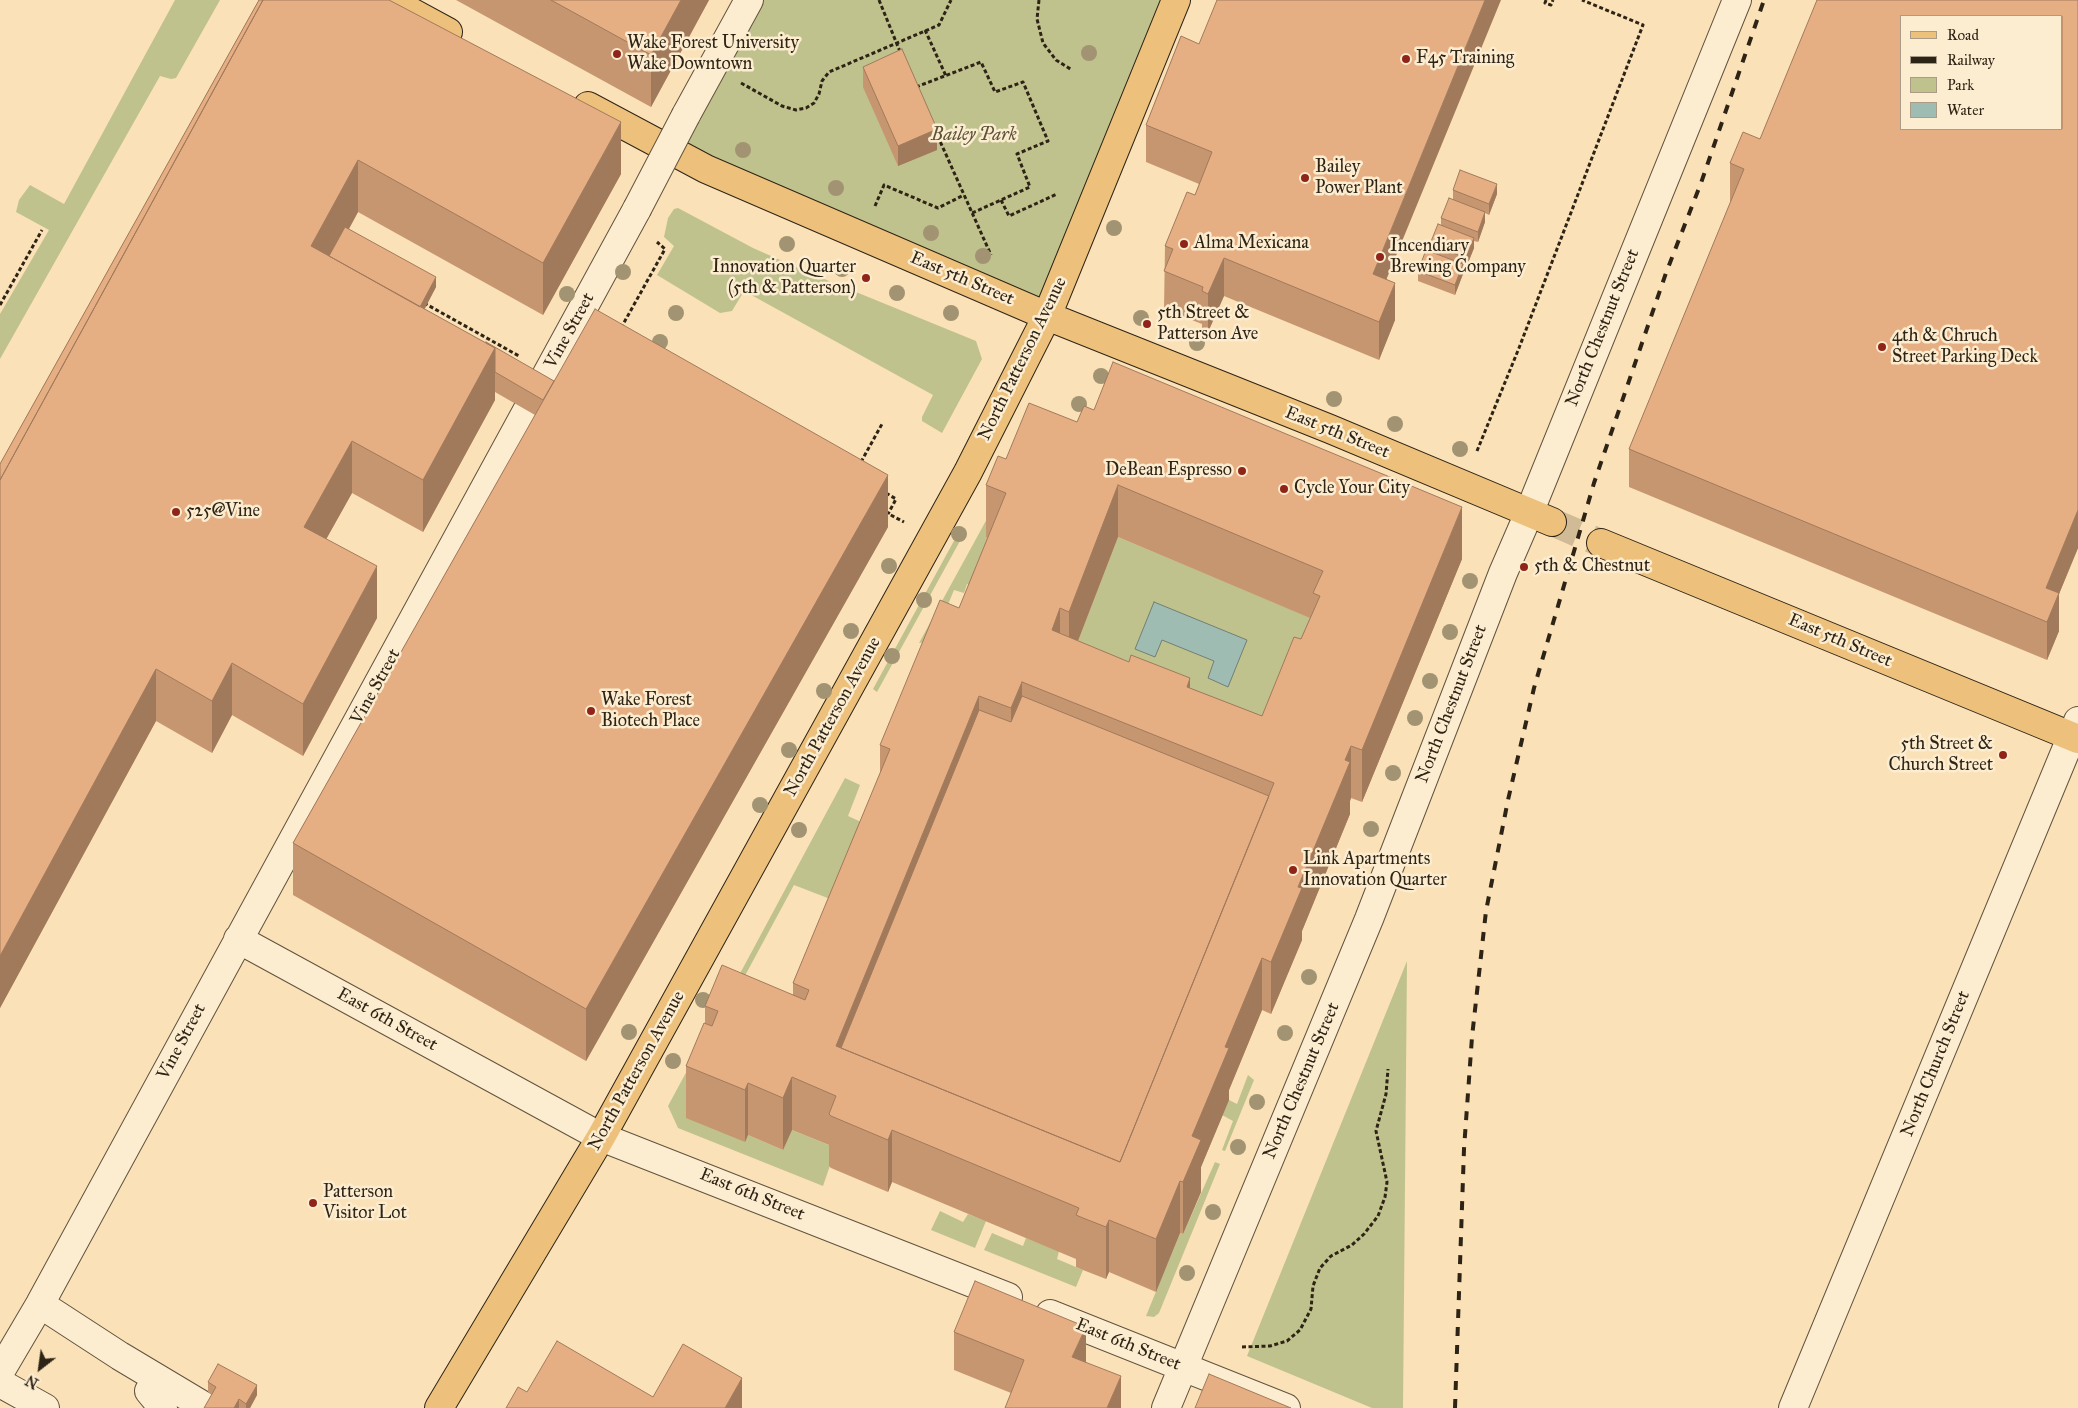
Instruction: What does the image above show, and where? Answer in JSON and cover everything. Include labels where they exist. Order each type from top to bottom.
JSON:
[{"type":"main road","points":[[389,0],[468,42]]},
{"type":"main road","name":"North Patterson Avenue","points":[[439,1408],[601,1136],[968,472],[1047,316],[1176,0]]},
{"type":"main road","name":"East 5th Street","points":[[564,93],[706,169],[1047,316],[1330,429],[1540,518]]},
{"type":"main road","name":"East 5th Street","points":[[1602,543],[2076,732]]},
{"type":"street","name":"Vine Street","points":[[0,1372],[40,1304],[749,0]]},
{"type":"street","name":"North Chestnut Street","points":[[1166,1408],[1369,919],[1499,582],[1540,518],[1737,0]]},
{"type":"street","name":"North Church Street","points":[[1793,1408],[2076,732]]},
{"type":"street","name":"East 6th Street","points":[[238,939],[601,1136],[1286,1408]]},
{"type":"street","points":[[40,1304],[120,1356],[207,1408]]},
{"type":"street","points":[[120,1356],[156,1400],[179,1408]]},
{"type":"street","points":[[0,1383],[46,1408]]},
{"type":"path","points":[[879,0],[904,61]]},
{"type":"path","points":[[745,85],[782,106],[796,110],[814,103],[819,94],[822,80],[829,72],[940,24],[951,0]]},
{"type":"path","points":[[1039,0],[1037,19],[1043,43],[1056,60],[1072,70]]},
{"type":"path","points":[[1546,0],[1545,3],[1551,6],[1554,0]]},
{"type":"path","points":[[1476,451],[1519,348],[1643,25],[1582,0]]},
{"type":"path","points":[[925,30],[946,76]]},
{"type":"path","points":[[912,78],[916,87],[981,62],[995,92],[1023,82],[1048,141],[1017,154],[1030,187],[972,213]]},
{"type":"path","points":[[932,123],[991,255]]},
{"type":"path","points":[[874,209],[884,185],[938,208],[964,196]]},
{"type":"path","points":[[1001,200],[1009,216],[1057,194]]},
{"type":"path","points":[[0,305],[42,230]]},
{"type":"path","points":[[617,334],[665,249],[651,237]]},
{"type":"path","points":[[418,299],[524,358]]},
{"type":"path","points":[[470,337],[474,330]]},
{"type":"path","points":[[484,344],[487,338]]},
{"type":"path","points":[[857,470],[882,424]]},
{"type":"path","points":[[879,490],[896,499],[888,514]]},
{"type":"path","points":[[879,509],[904,523]]},
{"type":"path","points":[[1242,1347],[1270,1346],[1287,1341],[1300,1330],[1311,1309],[1314,1286],[1320,1268],[1331,1256],[1352,1245],[1364,1234],[1378,1216],[1386,1197],[1387,1182],[1376,1131],[1386,1094],[1388,1069]]},
{"type":"green space","points":[[175,0],[220,0],[176,78],[171,79],[160,76],[0,359],[0,314],[49,230],[16,212],[19,200],[30,185],[64,204]]},
{"type":"green space","name":"Bailey Park","points":[[749,0],[1176,0],[1047,316],[668,149]]},
{"type":"green space","points":[[678,208],[753,248],[976,341],[982,359],[942,433],[922,421],[922,417],[933,395],[744,291],[732,311],[720,313],[657,275],[674,246],[664,237],[668,218],[674,209]]},
{"type":"green space","points":[[1034,433],[987,537],[1006,545],[987,592],[967,584],[964,593],[954,590],[933,641],[919,643]]},
{"type":"green space","points":[[961,528],[966,530],[877,692],[873,689]]},
{"type":"green space","points":[[1118,537],[1323,623],[1262,768],[1069,664]]},
{"type":"green space","points":[[845,778],[860,785],[848,816],[870,826],[838,902],[794,885],[734,996],[729,994]]},
{"type":"green space","points":[[1407,961],[1403,1408],[1372,1408],[1247,1356]]},
{"type":"green space","points":[[724,1002],[745,1141],[748,1135],[783,1150],[792,1130],[836,1148],[823,1186],[678,1128],[668,1106]]},
{"type":"green space","points":[[1248,1075],[1254,1080],[1225,1151],[1222,1150],[1233,1121],[1222,1115],[1229,1100],[1237,1104]]},
{"type":"green space","points":[[1215,1162],[1220,1164],[1159,1313],[1154,1317],[1146,1316],[1180,1233],[1183,1234]]},
{"type":"green space","points":[[940,1211],[963,1222],[968,1214],[986,1221],[975,1248],[931,1230]]},
{"type":"green space","points":[[992,1233],[1023,1246],[1026,1238],[1059,1251],[1057,1259],[1083,1270],[1076,1287],[984,1250]]},
{"type":"water","points":[[1154,602],[1247,640],[1228,687],[1208,678],[1214,661],[1162,640],[1155,657],[1135,649]]},
{"type":"building","points":[[259,0],[263,0],[0,480],[0,464]]},
{"type":"building","name":"525@Vine","points":[[263,0],[389,0],[621,122],[543,263],[358,160],[311,246],[495,348],[423,480],[352,441],[304,527],[377,566],[303,704],[232,663],[212,701],[156,669],[0,956],[0,480]]},
{"type":"building","points":[[551,0],[681,0],[651,55]]},
{"type":"building","name":"Bailey Power Plant","points":[[1217,0],[1485,0],[1373,274],[1395,283],[1379,322],[1224,258],[1208,294],[1202,291],[1203,287],[1164,271],[1173,249],[1165,246],[1187,192],[1195,195],[1212,152],[1146,125],[1181,36],[1199,44]]},
{"type":"building","name":"4th & Chruch Street Parking Deck","points":[[1817,0],[2078,0],[2078,510],[2046,588],[2059,593],[2047,622],[1629,449],[1744,169],[1730,163],[1743,132],[1760,139]]},
{"type":"building","points":[[902,49],[937,129],[898,146],[863,67]]},
{"type":"building","points":[[1460,170],[1497,184],[1489,204],[1453,190]]},
{"type":"building","points":[[1449,198],[1485,212],[1478,232],[1441,218]]},
{"type":"building","points":[[1438,224],[1474,238],[1466,258],[1430,244]]},
{"type":"building","points":[[345,227],[436,277],[420,307],[329,256]]},
{"type":"building","points":[[1426,250],[1463,264],[1455,285],[1418,271]]},
{"type":"building","name":"Wake Forest Biotech Place","points":[[595,309],[888,475],[586,1009],[293,843]]},
{"type":"building","points":[[486,342],[554,381],[543,400],[495,372],[495,348]]},
{"type":"building","name":"Link Apartments Innovation Quarter","points":[[1113,362],[1462,507],[1362,750],[1351,746],[1345,760],[1350,762],[1298,887],[1302,888],[1271,962],[1262,958],[1225,1047],[1229,1048],[1192,1136],[1201,1140],[1183,1182],[1180,1181],[1156,1239],[1109,1220],[1106,1227],[1083,1218],[1076,1215],[1079,1208],[892,1130],[888,1140],[831,1116],[829,1114],[836,1096],[792,1077],[783,1098],[748,1083],[745,1090],[686,1066],[704,1023],[712,1026],[718,1011],[705,1006],[722,965],[805,1000],[809,990],[793,983],[890,749],[880,745],[940,600],[959,608],[1006,493],[986,485],[998,456],[1006,459],[1029,403],[1077,422],[1084,406],[1094,410]],"holes":[[[1118,485],[1323,571],[1313,593],[1320,596],[1301,639],[1294,637],[1262,716],[1187,687],[1190,678],[1131,655],[1129,662],[1052,630],[1060,608],[1069,612]],[[1022,682],[1274,783],[1120,1162],[836,1046],[979,696],[1011,708]]]},
{"type":"building","points":[[1022,696],[1269,796],[1120,1162],[841,1048],[979,710],[1011,722]]},
{"type":"building","points":[[975,1281],[1086,1327],[1072,1357],[1121,1376],[1107,1408],[1005,1408],[1024,1360],[954,1332]]},
{"type":"building","points":[[557,1341],[653,1397],[683,1344],[742,1378],[725,1408],[506,1408],[518,1387],[527,1392]]},
{"type":"building","points":[[218,1364],[257,1385],[246,1404],[239,1399],[234,1408],[204,1408],[216,1387],[208,1382]]},
{"type":"building","points":[[1209,1374],[1291,1408],[1195,1408]]},
{"type":"tunnel","points":[[1552,522],[1601,543]]},
{"type":"railway","points":[[1455,1408],[1464,1149],[1472,1037],[1486,911],[1508,800],[1534,688],[1594,483],[1666,273],[1701,183],[1764,0]]},
{"type":"place","name":"Wake Forest University Wake Downtown","points":[[617,54]]},
{"type":"place","name":"F45 Training","points":[[1406,59]]},
{"type":"place","name":"Bailey Power Plant","points":[[1305,178]]},
{"type":"place","name":"Alma Mexicana","points":[[1184,244]]},
{"type":"place","name":"Incendiary Brewing Company","points":[[1380,257]]},
{"type":"place","name":"Innovation Quarter (5th & Patterson)","points":[[866,278]]},
{"type":"place","name":"5th Street & Patterson Ave","points":[[1147,324]]},
{"type":"place","name":"4th & Chruch Street Parking Deck","points":[[1882,347]]},
{"type":"place","name":"DeBean Espresso","points":[[1242,471]]},
{"type":"place","name":"Cycle Your City","points":[[1284,489]]},
{"type":"place","name":"525@Vine","points":[[176,512]]},
{"type":"place","name":"5th & Chestnut","points":[[1524,567]]},
{"type":"place","name":"Wake Forest Biotech Place","points":[[591,711]]},
{"type":"place","name":"5th Street & Church Street","points":[[2003,755]]},
{"type":"place","name":"Link Apartments Innovation Quarter","points":[[1293,870]]},
{"type":"place","name":"Patterson Visitor Lot","points":[[313,1203]]}]
